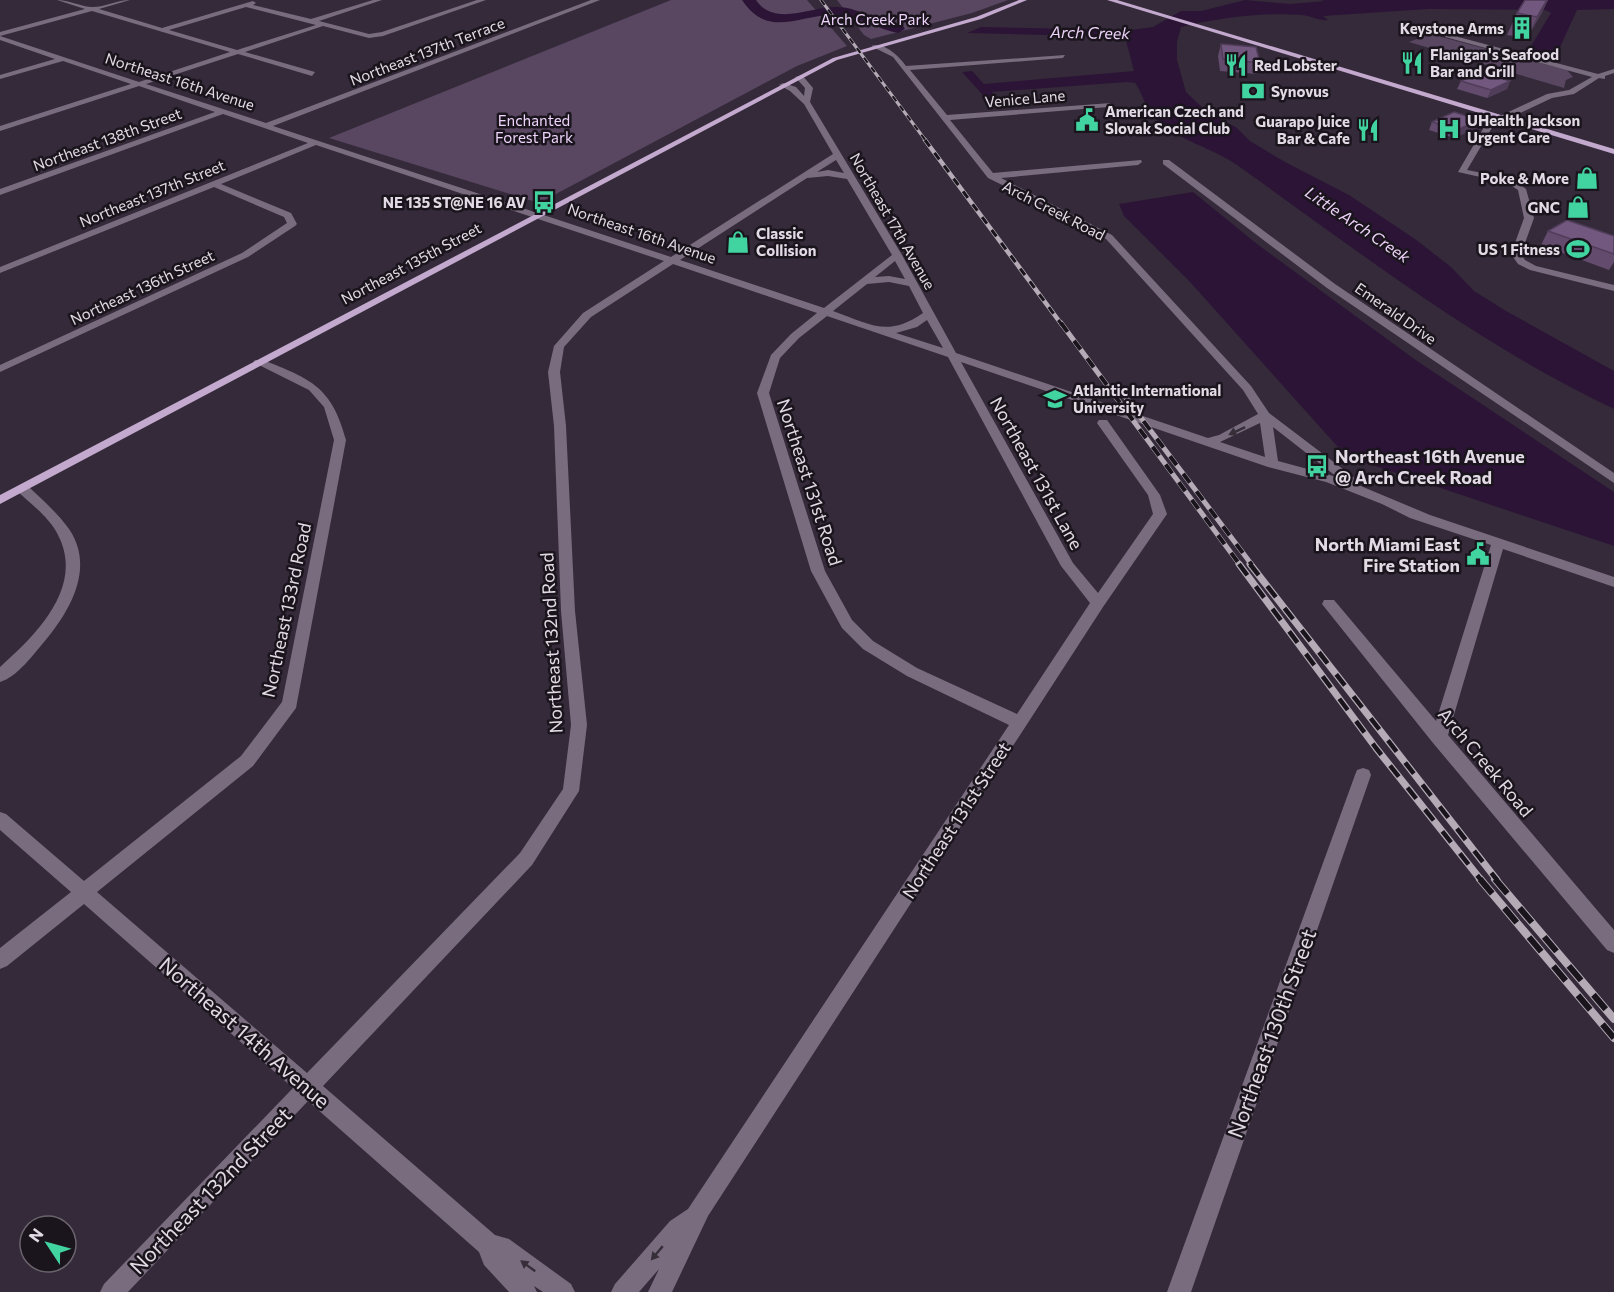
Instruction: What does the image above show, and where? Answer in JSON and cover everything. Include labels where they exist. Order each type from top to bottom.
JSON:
[{"type":"main road","name":"Northeast 135th Street","points":[[839,57],[979,17],[1024,0]]},
{"type":"main road","points":[[1110,0],[1614,152]]},
{"type":"main road","points":[[1132,0],[1614,143]]},
{"type":"main road","name":"Northeast 135th Street","points":[[0,500],[783,85],[861,46],[908,36]]},
{"type":"street","points":[[60,0],[312,74]]},
{"type":"street","points":[[0,36],[127,0]]},
{"type":"street","points":[[161,30],[262,0]]},
{"type":"street","points":[[310,22],[379,0]]},
{"type":"street","points":[[246,5],[360,36],[383,34],[483,0]]},
{"type":"street","name":"Northeast 137th Terrace","points":[[266,126],[597,0]]},
{"type":"street","points":[[0,129],[321,25]]},
{"type":"street","name":"Northeast 16th Avenue","points":[[0,36],[62,59],[824,311],[1205,442],[1360,490],[1424,517],[1614,582]]},
{"type":"street","points":[[1447,36],[1614,80]]},
{"type":"street","name":"Arch Creek Road","points":[[887,42],[894,49],[895,56],[903,68],[991,176],[1088,224],[1109,237],[1247,388],[1265,415],[1360,490]]},
{"type":"street","points":[[874,46],[895,56]]},
{"type":"street","points":[[903,68],[1063,56]]},
{"type":"street","points":[[0,77],[62,59]]},
{"type":"street","points":[[1614,71],[1598,76],[1570,92],[1550,96],[1490,124],[1462,172],[1510,181],[1522,189],[1529,218],[1516,254],[1521,262],[1533,268],[1614,288]]},
{"type":"street","name":"Northeast 17th Avenue","points":[[799,77],[809,88],[807,102]]},
{"type":"street","name":"Northeast 17th Avenue","points":[[783,85],[793,89],[807,102],[897,255],[952,356]]},
{"type":"street","name":"Venice Lane","points":[[943,118],[1108,105]]},
{"type":"street","name":"Northeast 138th Street","points":[[0,192],[222,112]]},
{"type":"street","name":"Northeast 137th Street","points":[[0,270],[315,143]]},
{"type":"street","name":"Northeast 132nd Road","points":[[309,1088],[526,859],[571,791],[579,726],[568,611],[560,426],[554,372],[559,346],[588,315],[838,155]]},
{"type":"street","points":[[991,176],[1138,162]]},
{"type":"street","name":"Emerald Drive","points":[[1166,162],[1331,286],[1614,479]]},
{"type":"street","points":[[801,177],[823,173],[852,177]]},
{"type":"street","name":"Northeast 136th Street","points":[[0,369],[245,255],[292,224],[288,215],[214,184]]},
{"type":"street","name":"Northeast 131st Road","points":[[897,255],[824,311],[775,357],[763,393],[818,571],[847,624],[868,645],[912,672],[1020,723]]},
{"type":"street","points":[[863,281],[889,279],[912,284]]},
{"type":"street","points":[[883,332],[913,325],[929,314]]},
{"type":"street","name":"Northeast 131st Lane","points":[[952,356],[1068,566],[1098,603]]},
{"type":"street","name":"Northeast 133rd Road","points":[[0,960],[247,761],[290,704],[340,440],[334,413],[313,385],[259,362]]},
{"type":"street","points":[[1205,442],[1223,438],[1265,415]]},
{"type":"street","name":"Arch Creek Road","points":[[1265,415],[1272,464]]},
{"type":"street","name":"Northeast 131st Street","points":[[660,1292],[689,1235],[693,1218],[1098,603],[1160,514],[1154,495],[1103,423]]},
{"type":"street","points":[[1272,464],[1293,454],[1297,441]]},
{"type":"street","name":"Northeast 16th Avenue","points":[[1272,464],[1307,482],[1374,505],[1424,517]]},
{"type":"street","points":[[0,676],[33,647],[68,595],[74,573],[74,556],[64,532],[22,488]]},
{"type":"street","points":[[1439,738],[1498,543]]},
{"type":"street","name":"Arch Creek Road","points":[[1329,604],[1614,944]]},
{"type":"street","name":"Northeast 130th Street","points":[[1179,1292],[1363,775]]},
{"type":"street","name":"Northeast 14th Avenue","points":[[0,819],[490,1246],[501,1247],[563,1292]]},
{"type":"street","name":"Northeast 132nd Street","points":[[112,1292],[309,1088]]},
{"type":"street","name":"Northeast 131st Street","points":[[623,1292],[678,1229],[693,1218]]},
{"type":"street","name":"Northeast 14th Avenue","points":[[490,1246],[492,1257],[525,1292]]},
{"type":"green space","name":"Enchanted Forest Park","points":[[671,0],[807,0],[847,46],[797,66],[539,203],[329,138]]},
{"type":"green space","name":"Arch Creek Park","points":[[837,0],[1008,0],[972,13],[871,39],[864,35]]},
{"type":"green space","points":[[1430,34],[1567,70],[1573,77],[1566,80],[1564,88],[1409,42]]},
{"type":"water","name":"Little Arch Creek","points":[[1245,0],[1290,4],[1325,1],[1320,0],[1614,0],[1614,9],[1577,10],[1555,58],[1528,51],[1551,13],[1545,10],[1428,9],[1323,16],[1328,20],[1288,14],[1257,15],[1195,24],[1181,27],[1177,42],[1177,60],[1186,92],[1209,114],[1236,127],[1250,141],[1285,162],[1349,195],[1415,239],[1451,267],[1474,291],[1614,371],[1614,409],[1564,384],[1468,327],[1374,264],[1237,165],[1174,133],[1152,114],[1135,83],[992,92],[1001,104],[992,105],[962,72],[972,71],[984,84],[1134,71],[1125,37],[967,33],[981,27],[1131,30],[1153,27],[1181,11],[1201,11]]},
{"type":"water","points":[[1193,192],[1257,244],[1417,361],[1614,492],[1614,546],[1366,463],[1337,446],[1191,283],[1124,216],[1119,204]]},
{"type":"building","points":[[1525,0],[1547,0],[1537,17],[1517,13]]},
{"type":"building","points":[[1221,44],[1256,47],[1260,63],[1223,59]]},
{"type":"building","points":[[1480,72],[1510,81],[1491,90],[1461,81]]},
{"type":"building","points":[[1454,112],[1479,120],[1457,130],[1432,122]]},
{"type":"building","points":[[1567,220],[1614,236],[1614,254],[1548,231]]},
{"type":"waterway","name":"Arch Creek","points":[[749,0],[756,10],[765,16],[776,18],[836,11],[868,20]]},
{"type":"waterway","name":"Arch Creek","points":[[877,24],[898,29]]},
{"type":"railway","points":[[821,0],[926,141]]},
{"type":"railway","points":[[925,140],[1062,325]]},
{"type":"railway","points":[[1061,323],[1240,565]]},
{"type":"railway","points":[[1117,386],[1252,565]]},
{"type":"railway","points":[[1239,564],[1376,748],[1481,880]]},
{"type":"railway","points":[[1250,564],[1497,880]]},
{"type":"railway","points":[[1480,879],[1614,1038]]},
{"type":"railway","points":[[1495,879],[1614,1019]]},
{"type":"place","name":"Keystone Arms","points":[[1522,28]]},
{"type":"place","name":"Flanigan's Seafood Bar and Grill","points":[[1412,63]]},
{"type":"place","name":"Red Lobster","points":[[1236,65]]},
{"type":"place","name":"Synovus","points":[[1253,91]]},
{"type":"place","name":"American Czech and Slovak Social Club","points":[[1087,120]]},
{"type":"place","name":"UHealth Jackson Urgent Care","points":[[1449,129]]},
{"type":"place","name":"Guarapo Juice Bar & Cafe","points":[[1368,130]]},
{"type":"place","name":"Poke & More","points":[[1587,178]]},
{"type":"place","name":"NE 135 ST@NE 16 AV","points":[[544,202]]},
{"type":"place","name":"GNC","points":[[1578,207]]},
{"type":"place","name":"Classic Collision","points":[[738,242]]},
{"type":"place","name":"US 1 Fitness","points":[[1578,249]]},
{"type":"place","name":"Atlantic International University","points":[[1055,399]]},
{"type":"place","name":"Northeast 16th Avenue @ Arch Creek Road","points":[[1317,466]]},
{"type":"place","name":"North Miami East Fire Station","points":[[1478,554]]}]
